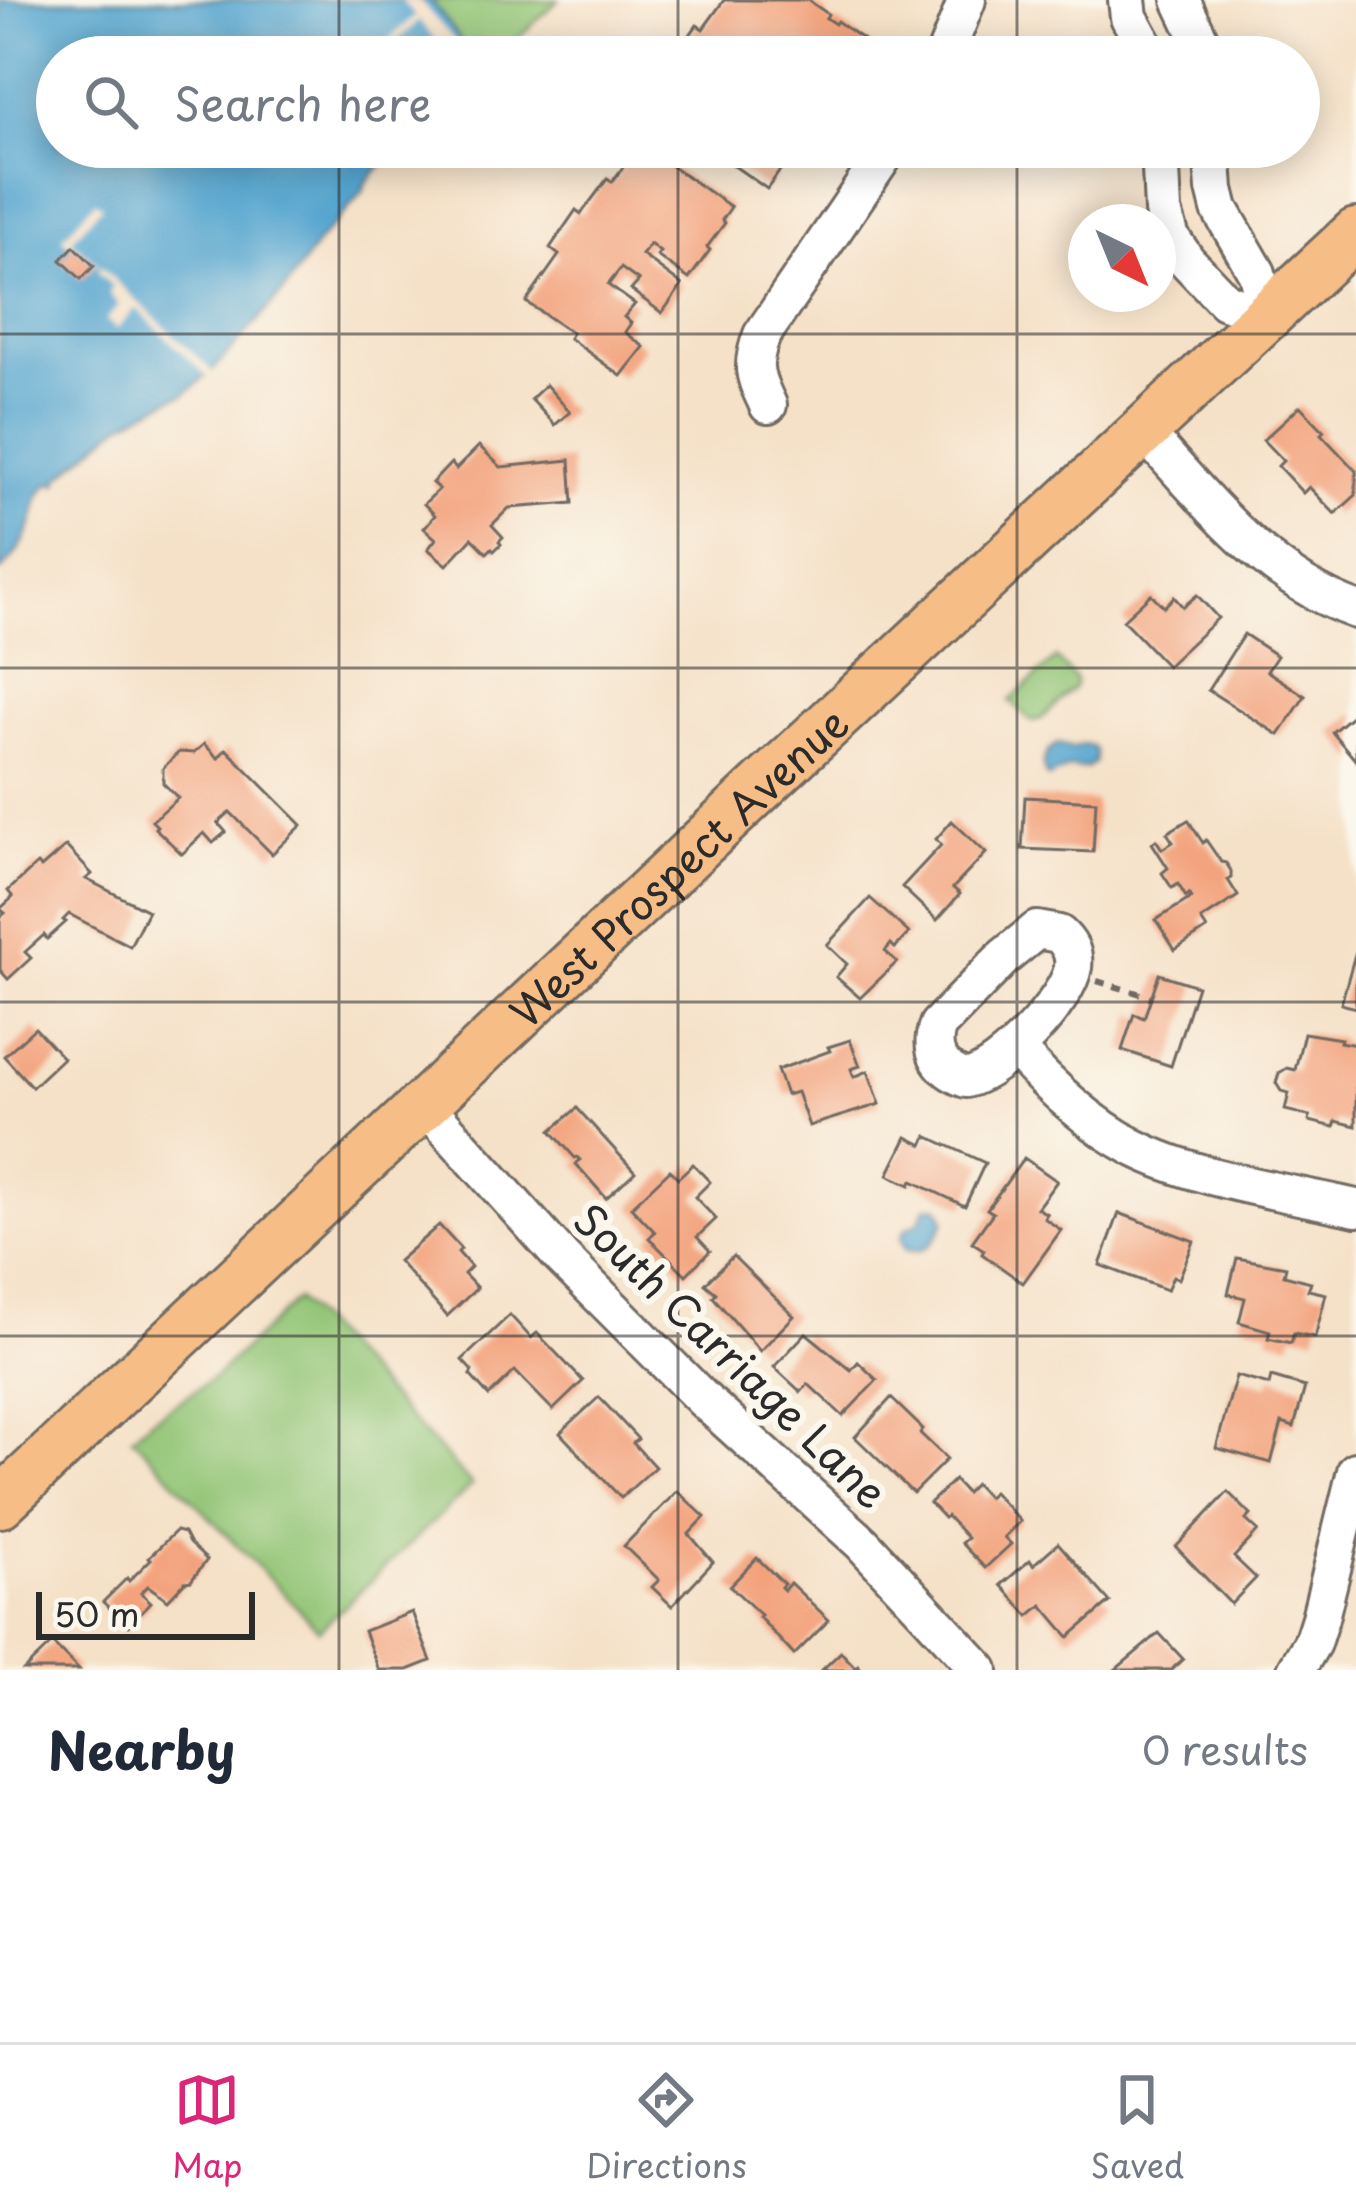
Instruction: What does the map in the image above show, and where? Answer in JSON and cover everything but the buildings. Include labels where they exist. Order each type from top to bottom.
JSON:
[{"type":"main road","name":"West Prospect Avenue","points":[[0,1503],[1356,233]]},
{"type":"street","points":[[952,36],[967,0]]},
{"type":"street","points":[[1127,0],[1140,36]]},
{"type":"street","points":[[1181,0],[1198,36]]},
{"type":"street","points":[[768,405],[754,375],[754,354],[762,334],[876,168]]},
{"type":"street","points":[[1161,168],[1163,212],[1171,238],[1187,261],[1225,301],[1267,316]]},
{"type":"street","points":[[1214,168],[1220,209],[1257,273],[1267,316]]},
{"type":"street","points":[[1144,432],[1263,558],[1317,594],[1356,610]]},
{"type":"street","points":[[1036,930],[1050,930],[1072,951],[1072,971],[1016,1049],[991,1070],[966,1079],[939,1061],[933,1040],[938,1025],[953,1008],[1025,938],[1036,930]]},
{"type":"street","points":[[1016,1049],[1054,1090],[1130,1146],[1194,1171],[1356,1208]]},
{"type":"street","name":"South Carriage Lane","points":[[424,1104],[562,1258],[704,1400],[862,1543],[980,1670]]},
{"type":"street","points":[[1296,1670],[1320,1618],[1356,1471]]},
{"type":"path","points":[[1072,971],[1151,998]]},
{"type":"green space","points":[[431,0],[559,0],[520,36],[458,36]]},
{"type":"green space","points":[[1056,658],[1075,679],[1075,686],[1041,719],[1031,721],[1010,701]]},
{"type":"green space","points":[[297,1299],[472,1485],[319,1630],[132,1437],[211,1380]]},
{"type":"water","points":[[0,0],[431,0],[458,36],[36,36],[36,168],[379,168],[283,292],[214,369],[184,395],[120,425],[59,478],[58,485],[45,487],[24,541],[0,572]]},
{"type":"water","points":[[1058,744],[1092,746],[1095,762],[1048,778],[1045,759]]},
{"type":"water","points":[[926,1207],[940,1208],[945,1221],[938,1234],[924,1248],[905,1249],[901,1239],[905,1229],[919,1222]]},
{"type":"pier","points":[[401,0],[419,0],[451,36],[432,36],[419,21],[402,36],[393,36],[415,16]]},
{"type":"pier","points":[[95,201],[102,205],[72,240],[216,375],[211,380],[136,308],[117,329],[106,320],[119,305],[109,293],[113,287],[98,273],[100,269],[62,238]]}]
